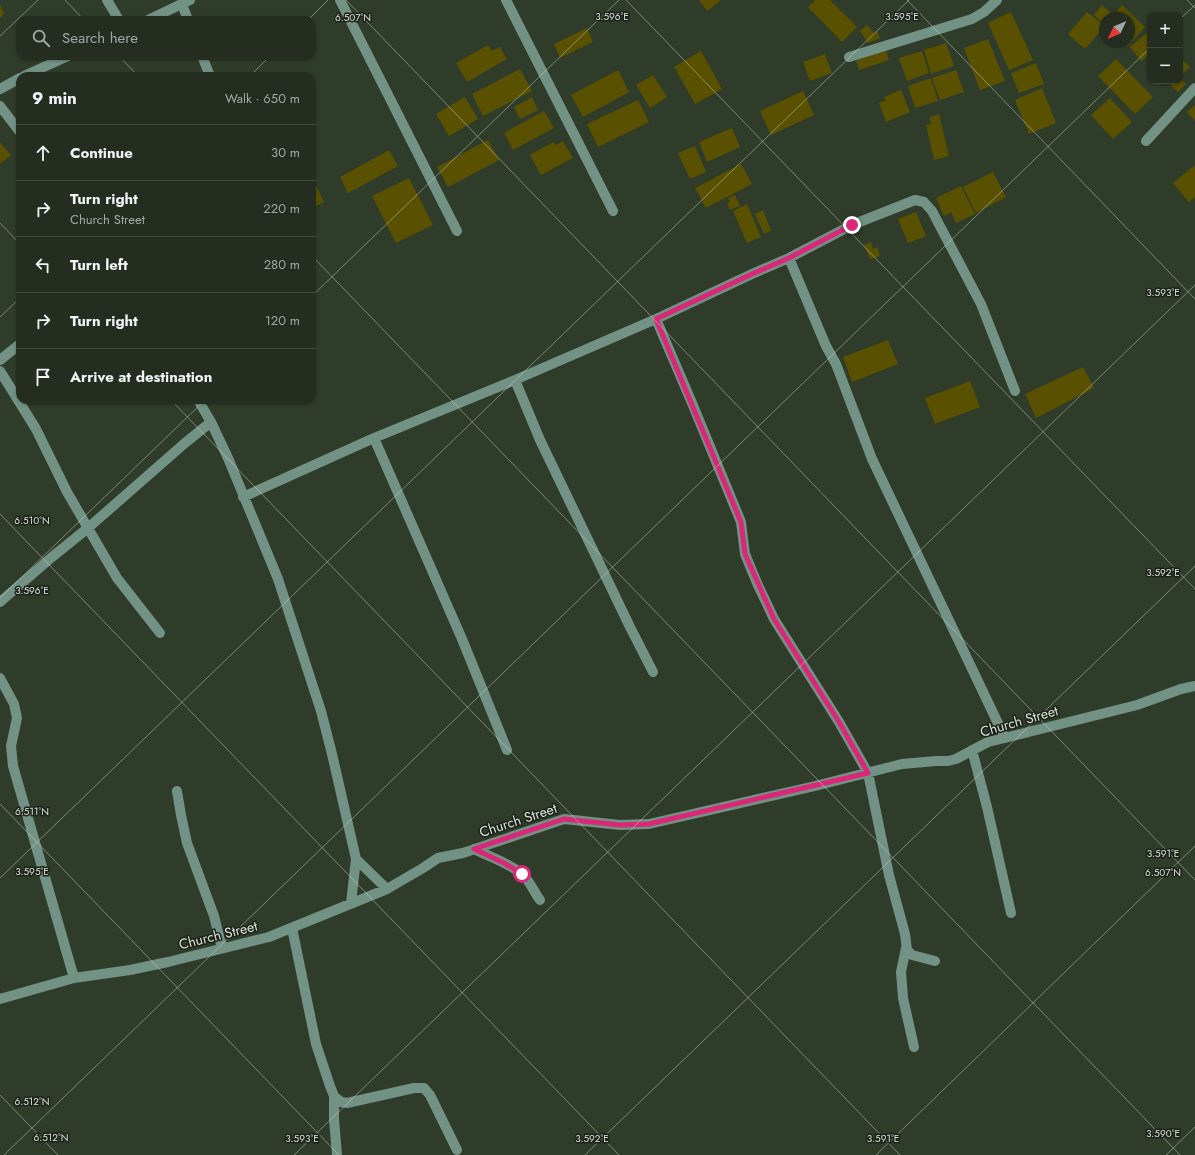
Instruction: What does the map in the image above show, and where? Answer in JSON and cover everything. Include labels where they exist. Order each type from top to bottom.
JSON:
[{"type":"street","points":[[107,0],[116,16]]},
{"type":"street","points":[[340,0],[457,231]]},
{"type":"street","points":[[506,0],[613,211]]},
{"type":"street","points":[[849,57],[972,20],[984,12],[997,0]]},
{"type":"street","points":[[156,16],[186,2],[188,16]]},
{"type":"street","points":[[33,72],[59,60]]},
{"type":"street","points":[[204,60],[208,72]]},
{"type":"street","points":[[0,88],[16,80]]},
{"type":"street","points":[[1146,141],[1195,88]]},
{"type":"street","points":[[0,106],[16,127]]},
{"type":"street","points":[[243,497],[374,438],[515,380],[656,319],[789,258],[852,225],[915,200],[924,202],[932,211],[981,304],[1015,391]]},
{"type":"street","points":[[789,258],[826,346],[836,364],[872,459],[1005,738]]},
{"type":"street","points":[[656,319],[741,522],[745,554],[757,583],[774,619],[839,722],[868,773],[889,875],[905,934],[906,948],[901,972],[903,998],[914,1047]]},
{"type":"street","points":[[0,360],[16,347]]},
{"type":"street","points":[[0,371],[16,397]]},
{"type":"street","points":[[515,380],[540,440],[653,672]]},
{"type":"street","points":[[20,404],[36,429],[67,492],[117,578],[160,633]]},
{"type":"street","points":[[200,404],[211,422],[228,458],[278,579],[321,710],[356,859],[350,903]]},
{"type":"street","points":[[0,602],[211,422]]},
{"type":"street","points":[[374,438],[462,639],[507,750]]},
{"type":"street","points":[[0,678],[14,704],[17,718],[11,746],[13,766],[74,978]]},
{"type":"street","name":"Church Street","points":[[0,998],[74,978],[130,970],[269,937],[350,903],[388,889],[438,858],[463,853],[564,819],[620,825],[649,824],[902,764],[936,761],[948,762],[988,742],[1137,705],[1195,686]]},
{"type":"street","points":[[972,750],[987,807],[1011,913]]},
{"type":"street","points":[[177,790],[187,843],[214,916],[222,948]]},
{"type":"street","points":[[474,849],[504,863],[522,874],[540,900]]},
{"type":"street","points":[[356,859],[388,889]]},
{"type":"street","points":[[292,928],[316,1044],[334,1096],[337,1155]]},
{"type":"street","points":[[906,948],[912,955],[935,961]]},
{"type":"street","points":[[334,1096],[340,1102],[347,1103],[414,1088],[424,1088],[430,1095],[457,1150]]},
{"type":"building","points":[[699,0],[721,0],[707,11]]},
{"type":"building","points":[[815,0],[830,0],[857,27],[842,42],[808,7]]},
{"type":"building","points":[[0,4],[4,14],[0,18]]},
{"type":"building","points":[[1102,5],[1110,12],[1099,12],[1099,20],[1094,15]]},
{"type":"building","points":[[1122,5],[1129,12],[1116,12]]},
{"type":"building","points":[[1011,12],[1033,60],[1009,70],[988,23]]},
{"type":"building","points":[[1087,12],[1099,21],[1099,33],[1085,49],[1068,34]]},
{"type":"building","points":[[1135,17],[1145,27],[1135,38]]},
{"type":"building","points":[[867,25],[874,33],[877,31],[880,38],[868,43],[860,31]]},
{"type":"building","points":[[587,28],[593,42],[560,58],[554,44]]},
{"type":"building","points":[[1147,33],[1147,56],[1141,61],[1131,48],[1135,48],[1135,43]]},
{"type":"building","points":[[988,39],[1005,81],[980,90],[964,48]]},
{"type":"building","points":[[946,43],[954,66],[931,74],[924,50]]},
{"type":"building","points":[[488,45],[492,51],[500,47],[507,59],[467,82],[456,63]]},
{"type":"building","points":[[886,50],[889,60],[859,70],[856,60]]},
{"type":"building","points":[[701,51],[722,89],[695,104],[674,67]]},
{"type":"building","points":[[922,51],[929,73],[907,81],[899,58]]},
{"type":"building","points":[[825,54],[832,73],[810,81],[803,62]]},
{"type":"building","points":[[1116,59],[1153,97],[1135,114],[1098,76]]},
{"type":"building","points":[[1183,60],[1190,67],[1183,73]]},
{"type":"building","points":[[1036,63],[1044,84],[1019,93],[1011,73]]},
{"type":"building","points":[[520,69],[532,91],[483,116],[472,94]]},
{"type":"building","points":[[618,70],[629,92],[583,117],[571,95]]},
{"type":"building","points":[[956,70],[964,92],[940,100],[932,78]]},
{"type":"building","points":[[653,75],[667,97],[650,108],[636,85]]},
{"type":"building","points":[[931,78],[938,101],[915,108],[908,86]]},
{"type":"building","points":[[1183,82],[1186,84],[1178,92],[1170,84],[1183,84]]},
{"type":"building","points":[[1042,88],[1056,123],[1029,134],[1015,100]]},
{"type":"building","points":[[901,90],[910,112],[886,122],[879,103],[885,101],[884,97]]},
{"type":"building","points":[[803,91],[814,115],[771,135],[760,111]]},
{"type":"building","points":[[465,97],[478,119],[449,136],[436,114]]},
{"type":"building","points":[[532,97],[538,110],[520,119],[514,107]]},
{"type":"building","points":[[1110,98],[1132,122],[1113,139],[1091,115]]},
{"type":"building","points":[[638,100],[649,122],[598,147],[587,124]]},
{"type":"building","points":[[1195,105],[1195,121],[1187,112]]},
{"type":"building","points":[[544,111],[554,128],[513,150],[504,133]]},
{"type":"building","points":[[939,114],[949,156],[934,160],[926,125],[931,124],[930,117]]},
{"type":"building","points":[[732,128],[740,147],[707,162],[699,142]]},
{"type":"building","points":[[488,140],[499,160],[448,187],[437,167]]},
{"type":"building","points":[[563,141],[573,158],[541,175],[530,155],[553,142],[556,145]]},
{"type":"building","points":[[0,142],[11,155],[0,164]]},
{"type":"building","points":[[695,146],[706,172],[690,179],[678,153]]},
{"type":"building","points":[[389,150],[398,166],[348,193],[340,177]]},
{"type":"building","points":[[741,164],[752,184],[706,208],[695,188]]},
{"type":"building","points":[[1195,165],[1195,197],[1189,202],[1173,183]]},
{"type":"building","points":[[993,172],[1006,197],[976,213],[963,187]]},
{"type":"building","points":[[409,178],[433,225],[396,243],[372,196]]},
{"type":"building","points":[[316,186],[324,202],[316,206]]},
{"type":"building","points":[[961,186],[975,214],[956,223],[951,212],[944,216],[936,198]]},
{"type":"building","points":[[735,195],[740,206],[730,210],[727,203],[730,202],[728,198]]},
{"type":"building","points":[[747,204],[761,237],[747,243],[733,211]]},
{"type":"building","points":[[763,210],[771,231],[764,234],[755,214]]},
{"type":"building","points":[[916,212],[926,236],[908,243],[898,219]]},
{"type":"building","points":[[871,242],[873,249],[877,247],[880,256],[870,259],[864,245]]},
{"type":"building","points":[[888,340],[898,364],[852,382],[843,357]]},
{"type":"building","points":[[1083,367],[1094,388],[1036,418],[1025,394]]},
{"type":"building","points":[[970,381],[980,407],[935,424],[925,398]]},
{"type":"route","points":[[522,874],[504,863],[474,849],[564,819],[620,825],[649,824],[868,773],[839,722],[774,619],[757,583],[745,554],[741,522],[656,319],[789,258],[852,225]]}]
